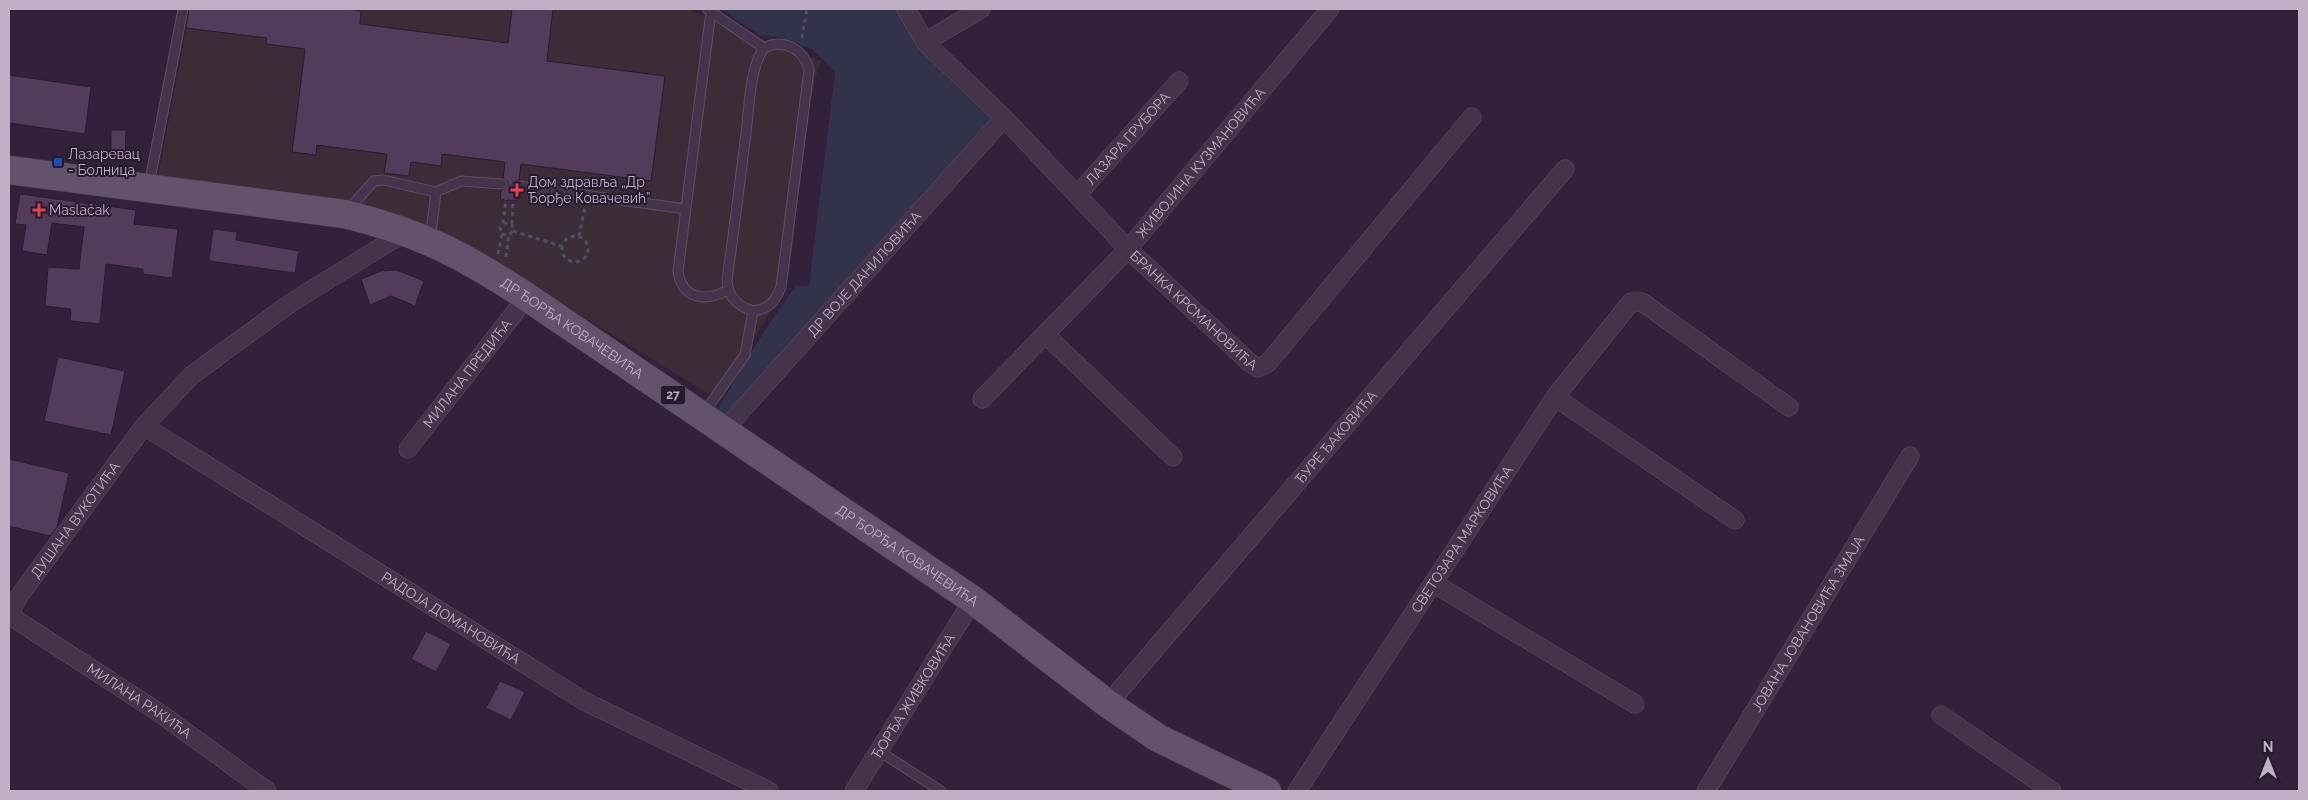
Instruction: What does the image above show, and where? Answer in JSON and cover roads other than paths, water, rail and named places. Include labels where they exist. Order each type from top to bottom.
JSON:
[{"type":"main road","name":"ДР ЂОРЂА КОВАЧЕВИЋА","points":[[9,170],[148,190],[344,214],[419,236],[478,265],[527,296],[973,600],[1108,704],[1158,738],[1267,791]]},
{"type":"street","name":"БРАНКА КРСМАНОВИЋА","points":[[906,9],[925,42],[1004,118],[1128,249],[1249,362],[1258,368],[1268,363],[1472,117]]},
{"type":"street","points":[[925,42],[981,9]]},
{"type":"street","name":"ЖИВОЈИНА КУЗМАНОВИЋА","points":[[982,399],[1128,249],[1330,9]]},
{"type":"street","name":"ЛАЗАРА ГРУБОРА","points":[[1077,195],[1179,81]]},
{"type":"street","name":"ДР ВОЈЕ ДАНИЛОВИЋА","points":[[713,423],[1004,118]]},
{"type":"street","name":"ЂУРЕ ЂАКОВИЋА","points":[[1108,704],[1565,169]]},
{"type":"street","name":"ДУШАНА ВУКОТИЋА","points":[[9,616],[17,599],[144,426],[192,375],[292,302],[419,236]]},
{"type":"street","name":"МИЛАНА ПРЕДИЋА","points":[[408,449],[527,296]]},
{"type":"street","name":"СВЕТОЗАРА МАРКОВИЋА","points":[[1297,791],[1555,397],[1631,302],[1642,302],[1789,407]]},
{"type":"street","points":[[1046,335],[1173,458]]},
{"type":"street","points":[[1555,397],[1735,520]]},
{"type":"street","name":"РАДОЈА ДОМАНОВИЋА","points":[[144,426],[584,701],[769,791]]},
{"type":"street","name":"ЈОВАНА ЈОВАНОВИЋА ЗМАЈА","points":[[1706,791],[1910,456]]},
{"type":"street","points":[[1433,583],[1635,704]]},
{"type":"street","name":"ЂОРЂА ЖИВКОВИЋА","points":[[854,791],[973,600]]},
{"type":"street","name":"МИЛАНА РАКИЋА","points":[[9,616],[161,714],[267,791]]},
{"type":"street","points":[[1942,715],[2052,791]]},
{"type":"lane","points":[[148,190],[182,9]]},
{"type":"lane","points":[[728,290],[717,296],[706,298],[687,290],[680,282],[678,271],[709,10],[764,48]]},
{"type":"lane","points":[[771,44],[784,44],[800,52],[807,62],[809,70],[782,287],[772,305],[764,310],[753,311],[740,307],[728,290],[751,96],[756,63],[759,54],[764,48],[771,44]]},
{"type":"lane","points":[[344,214],[374,181],[383,180],[436,192]]},
{"type":"lane","points":[[419,236],[436,192],[447,185],[461,181],[502,184]]},
{"type":"lane","points":[[518,186],[686,209]]},
{"type":"lane","points":[[713,423],[745,355],[753,311]]},
{"type":"lane","points":[[879,751],[941,791]]},
{"type":"place","name":"Лазаревац - Болница","points":[[58,162]]},
{"type":"place","name":"Дом здравља „Др Ђорђе Ковачевић”","points":[[517,190]]},
{"type":"place","name":"Maslačak","points":[[39,210]]}]
